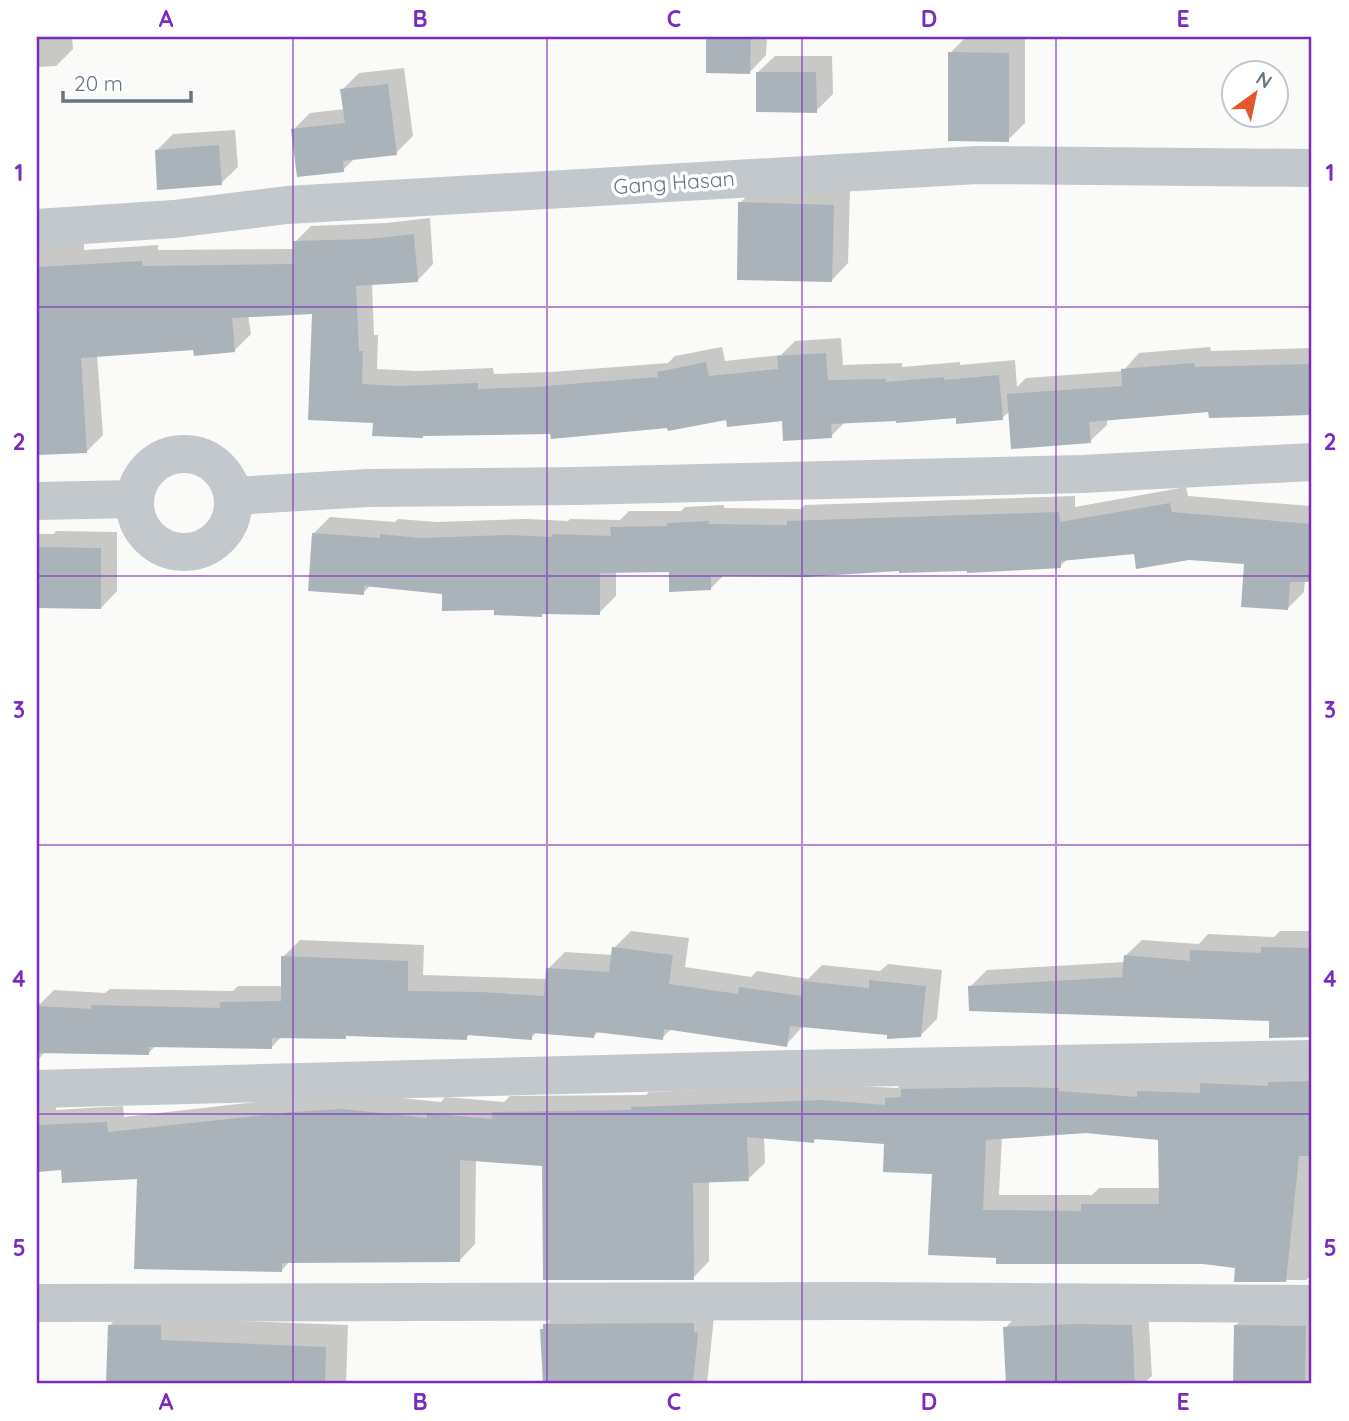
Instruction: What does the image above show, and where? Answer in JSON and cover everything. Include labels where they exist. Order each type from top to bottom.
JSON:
[{"type":"street","name":"Gang Hasan","points":[[37,228],[174,219],[287,205],[977,165],[1312,168]]},
{"type":"street","points":[[182,453],[205,458],[224,474],[234,496],[232,520],[219,540],[198,552],[174,553],[153,542],[138,523],[134,499],[142,477],[158,460],[182,453]]},
{"type":"street","points":[[234,496],[368,488],[1082,474],[1312,462]]},
{"type":"street","points":[[37,501],[134,499]]},
{"type":"street","points":[[37,1089],[796,1069],[1312,1059]]},
{"type":"street","points":[[37,1303],[854,1301],[1312,1304]]},
{"type":"building","points":[[706,37],[751,37],[750,74],[706,73]]},
{"type":"building","points":[[948,52],[1009,53],[1009,142],[948,141]]},
{"type":"building","points":[[756,72],[816,72],[817,113],[756,112]]},
{"type":"building","points":[[388,84],[397,155],[343,161],[344,172],[297,177],[291,129],[345,123],[340,89]]},
{"type":"building","points":[[219,145],[222,185],[157,190],[155,150]]},
{"type":"building","points":[[738,202],[834,205],[832,282],[737,280]]},
{"type":"building","points":[[414,234],[418,282],[356,286],[359,351],[363,351],[362,384],[400,386],[478,383],[478,389],[534,387],[658,377],[657,372],[706,362],[709,376],[778,369],[777,356],[826,353],[828,380],[886,379],[886,382],[999,375],[1003,420],[956,424],[956,418],[896,423],[831,424],[832,438],[783,441],[782,421],[727,427],[726,420],[668,431],[667,428],[551,439],[550,434],[423,438],[372,436],[373,423],[308,420],[312,314],[232,318],[235,352],[194,356],[193,350],[81,358],[87,453],[37,455],[37,267],[142,261],[143,266],[294,264],[293,241],[369,239]]},
{"type":"building","points":[[1194,363],[1195,367],[1312,364],[1312,415],[1209,418],[1208,412],[1089,422],[1091,443],[1011,449],[1007,394],[1122,386],[1121,369]]},
{"type":"building","points":[[1170,503],[1172,512],[1312,524],[1312,582],[1290,582],[1288,610],[1241,607],[1244,564],[1189,560],[1136,569],[1134,554],[1061,561],[1061,568],[967,573],[899,571],[804,577],[711,576],[711,590],[669,592],[669,572],[600,573],[600,615],[542,614],[542,617],[494,615],[494,610],[442,611],[442,594],[364,586],[364,595],[308,591],[312,533],[380,538],[380,534],[420,538],[508,535],[552,537],[552,534],[611,536],[610,527],[667,526],[667,523],[709,521],[709,524],[787,525],[787,521],[1059,512],[1060,522]]},
{"type":"building","points":[[38,547],[101,548],[101,609],[37,608]]},
{"type":"building","points":[[612,947],[673,955],[669,984],[738,994],[739,987],[802,996],[803,981],[869,988],[869,980],[926,986],[921,1037],[887,1039],[887,1035],[790,1026],[787,1047],[664,1029],[663,1040],[595,1032],[594,1038],[532,1033],[532,1040],[467,1035],[467,1040],[346,1036],[346,1039],[272,1038],[272,1049],[149,1047],[149,1055],[37,1053],[37,1006],[91,1009],[91,1005],[220,1008],[220,1002],[281,1001],[281,956],[408,961],[408,991],[544,996],[546,968],[609,972]]},
{"type":"building","points":[[1261,947],[1312,948],[1312,1037],[1269,1038],[1269,1021],[969,1011],[968,986],[1122,977],[1124,955],[1190,961],[1190,950],[1261,953]]},
{"type":"building","points":[[1312,1081],[1312,1156],[1299,1156],[1286,1282],[1234,1282],[1235,1268],[1203,1264],[996,1264],[996,1258],[928,1255],[932,1174],[883,1172],[884,1144],[814,1139],[814,1143],[747,1137],[749,1181],[693,1183],[694,1280],[543,1280],[542,1166],[460,1160],[460,1262],[282,1263],[282,1272],[134,1269],[137,1179],[62,1183],[61,1170],[37,1172],[37,1125],[107,1122],[108,1132],[342,1109],[427,1118],[427,1113],[492,1119],[492,1112],[631,1110],[631,1107],[823,1100],[885,1105],[885,1098],[901,1097],[901,1089],[1059,1088],[1059,1091],[1137,1097],[1137,1091],[1200,1093],[1200,1083],[1268,1086],[1268,1082]],"holes":[[[1086,1133],[1158,1140],[1159,1204],[1081,1204],[1081,1211],[983,1210],[986,1140]]]},
{"type":"building","points":[[694,1323],[694,1332],[698,1333],[693,1384],[543,1384],[540,1329],[543,1329],[543,1324]]},
{"type":"building","points":[[108,1325],[161,1325],[161,1340],[326,1347],[325,1384],[106,1384]]},
{"type":"building","points":[[1132,1325],[1135,1384],[1006,1384],[1003,1327]]},
{"type":"building","points":[[1234,1325],[1306,1326],[1305,1384],[1233,1384]]}]
